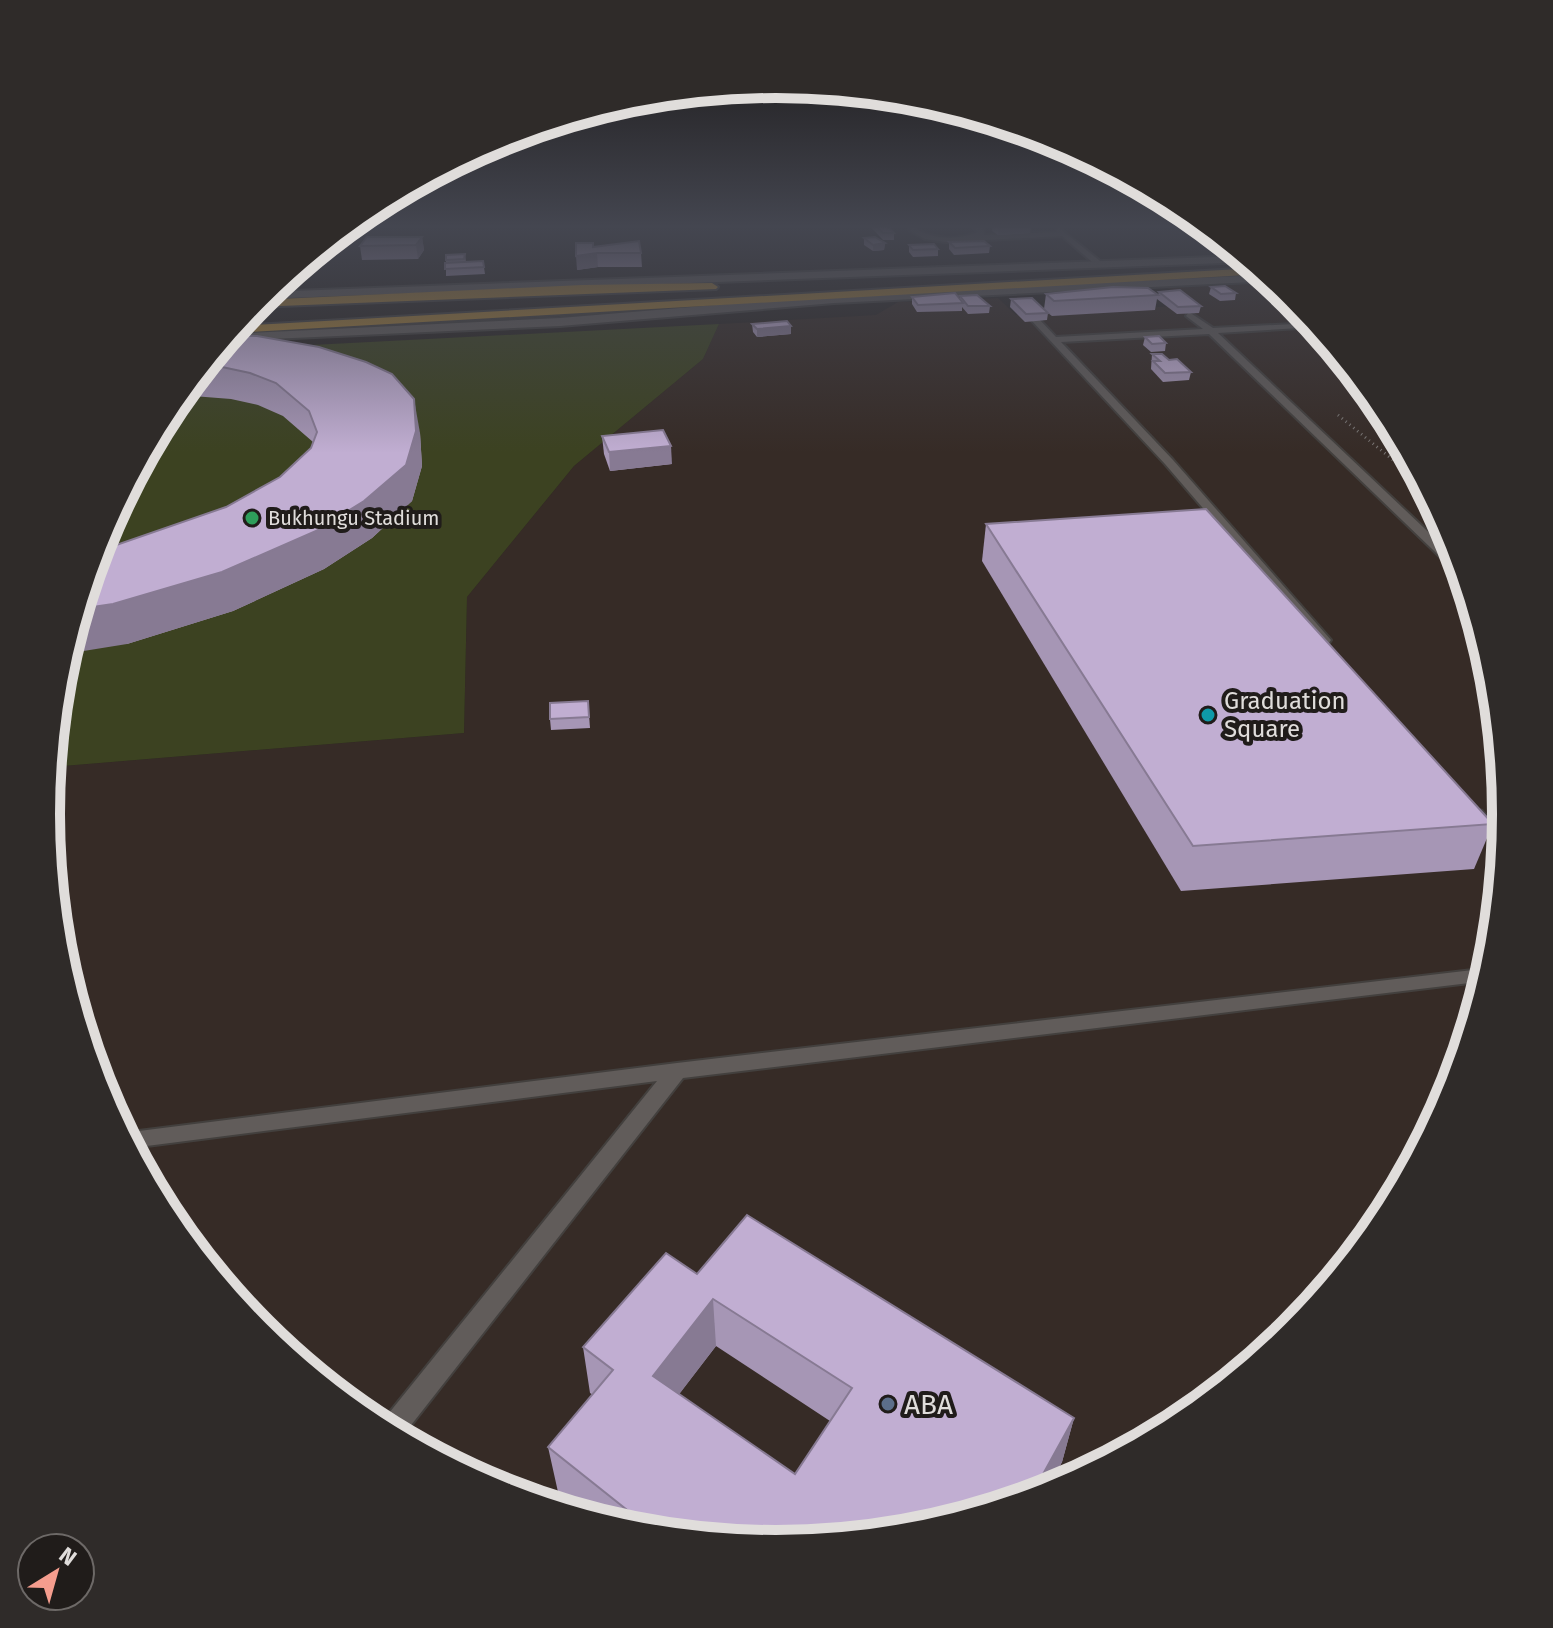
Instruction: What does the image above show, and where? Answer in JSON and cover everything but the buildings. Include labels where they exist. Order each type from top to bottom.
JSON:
[{"type":"highway","points":[[274,303],[326,301]]},
{"type":"highway","points":[[250,329],[719,301]]},
{"type":"street","points":[[242,337],[634,316],[811,301]]},
{"type":"street","points":[[591,311],[634,316]]},
{"type":"lane","points":[[1189,314],[1211,331],[1443,553]]},
{"type":"lane","points":[[1036,321],[1169,462],[1337,654]]},
{"type":"lane","points":[[1055,340],[1300,326]]},
{"type":"lane","points":[[1462,798],[1492,833]]},
{"type":"lane","points":[[138,1138],[1474,976]]},
{"type":"lane","points":[[398,1422],[677,1071]]},
{"type":"shaded area","points":[[1001,301],[1016,315],[1193,305],[1187,301],[1277,301],[1345,378],[1372,416],[1419,497],[1455,584],[1469,629],[1487,720],[1493,814],[1491,861],[1487,908],[1469,999],[1438,1088],[1397,1172],[1345,1250],[1315,1286],[1249,1353],[1213,1382],[1135,1435],[1093,1457],[1051,1476],[962,1506],[916,1517],[823,1529],[730,1529],[683,1524],[637,1517],[546,1492],[502,1476],[418,1435],[378,1410],[304,1353],[270,1321],[208,1250],[156,1172],[115,1088],[84,999],[66,908],[60,814],[62,766],[464,733],[467,597],[574,466],[703,359],[719,324],[876,315],[898,302]]},
{"type":"green space","points":[[719,324],[703,359],[574,466],[467,597],[464,733],[62,766],[66,720],[84,629],[115,540],[156,456],[208,378],[232,349]]},
{"type":"place","name":"Bukhungu Stadium","points":[[252,518]]},
{"type":"place","name":"Graduation Square","points":[[1208,715]]},
{"type":"place","name":"ABA","points":[[888,1404]]}]
